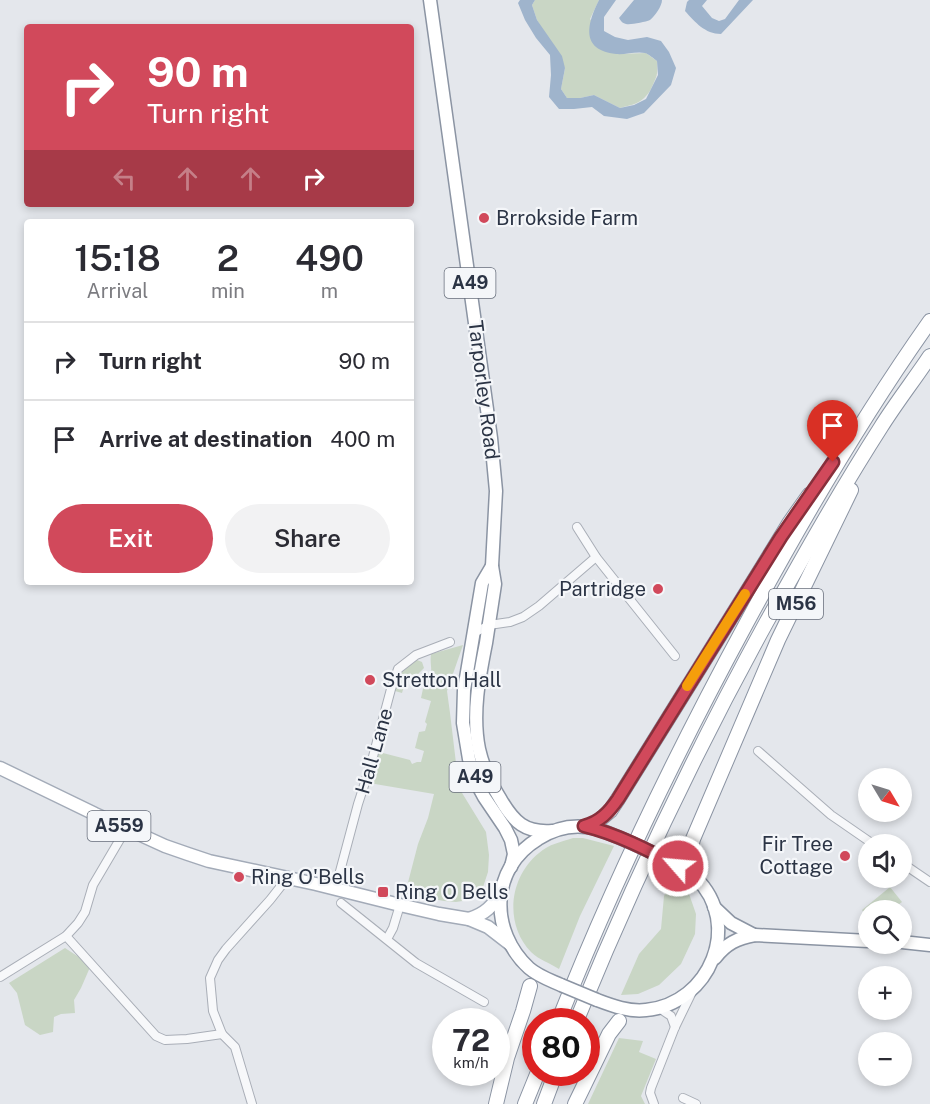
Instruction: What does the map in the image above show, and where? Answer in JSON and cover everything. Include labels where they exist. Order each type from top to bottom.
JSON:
[{"type":"highway","name":"M56","points":[[591,824],[610,811],[790,522],[867,416],[930,321]]},
{"type":"highway","name":"M56","points":[[582,1008],[643,866],[714,721],[788,583],[842,490],[930,356]]},
{"type":"highway","name":"M56","points":[[564,1008],[629,857],[698,714],[783,557],[867,416]]},
{"type":"highway","name":"M56","points":[[693,870],[691,856],[693,839],[733,743],[778,640],[882,426]]},
{"type":"highway","points":[[496,1104],[507,1058],[530,986]]},
{"type":"highway","points":[[575,1104],[609,1034],[619,1021]]},
{"type":"highway","points":[[525,1104],[532,1086]]},
{"type":"highway","points":[[544,1104],[551,1086]]},
{"type":"main road","name":"Tarporley Road","points":[[430,0],[492,446],[496,491],[492,566],[495,584],[476,711],[479,747],[496,792],[514,819],[529,829],[552,831]]},
{"type":"main road","name":"Tarporley Road","points":[[492,566],[482,583],[465,690],[463,723],[469,759],[477,784],[511,840],[514,854],[511,867]]},
{"type":"main road","name":"A559","points":[[0,768],[126,829],[196,857],[399,905],[469,919],[488,927],[510,944]]},
{"type":"main road","points":[[469,919],[490,908],[501,892],[517,857],[527,847],[552,831],[591,824],[598,830],[625,840],[686,870],[693,870],[714,907],[732,923],[755,935]]},
{"type":"main road","points":[[501,892],[501,922],[510,944],[527,967],[542,977],[616,1008],[640,1011]]},
{"type":"main road","points":[[619,1021],[627,1015],[659,1008],[677,1001],[694,989],[712,961],[717,945],[718,934],[714,907]]},
{"type":"main road","points":[[712,961],[728,944],[755,935],[858,940]]},
{"type":"main road","points":[[912,943],[930,945]]},
{"type":"main road","points":[[527,967],[530,986]]},
{"type":"street","points":[[577,526],[596,557],[675,656]]},
{"type":"street","points":[[474,633],[489,625],[510,622],[530,613],[596,557]]},
{"type":"street","name":"Hall Lane","points":[[336,890],[358,804],[398,669],[416,656],[450,642]]},
{"type":"street","points":[[758,751],[831,815],[859,834]]},
{"type":"street","points":[[0,977],[66,936],[78,923],[85,912],[93,885],[126,829]]},
{"type":"street","points":[[912,870],[930,882]]},
{"type":"street","points":[[252,1104],[235,1047],[222,1034],[213,1011],[210,978],[226,949],[278,891],[284,878]]},
{"type":"street","points":[[341,903],[416,963],[484,1002]]},
{"type":"street","points":[[387,939],[393,928],[399,905]]},
{"type":"street","points":[[66,936],[156,1036],[165,1040],[222,1034]]},
{"type":"street","points":[[654,1104],[650,1093],[651,1088],[675,1027],[694,989]]},
{"type":"street","points":[[659,1008],[671,1016],[675,1027]]},
{"type":"street","points":[[683,1098],[696,1104]]},
{"type":"green space","points":[[535,0],[599,0],[590,19],[617,54],[646,53],[657,61],[656,78],[645,97],[634,104],[620,108],[594,95],[567,98],[561,89],[565,68],[537,20],[532,5]]},
{"type":"green space","points":[[463,645],[447,691],[459,788],[486,832],[489,855],[488,872],[483,887],[469,900],[456,902],[405,894],[434,794],[369,783],[379,752],[410,760],[412,764],[421,762],[424,751],[415,748],[419,732],[425,731],[431,701],[421,698],[424,684],[420,682],[431,670],[431,654]]},
{"type":"green space","points":[[417,660],[422,662],[424,668],[412,680],[406,679],[402,693],[395,691],[402,672]]},
{"type":"green space","points":[[573,838],[583,838],[614,846],[580,916],[559,969],[534,955],[522,941],[514,915],[514,901],[516,887],[529,863],[547,847]]},
{"type":"green space","points":[[674,877],[687,888],[696,914],[695,934],[681,964],[659,985],[638,994],[621,995],[639,954],[661,929],[664,896]]},
{"type":"green space","points":[[891,888],[900,900],[874,900]]},
{"type":"green space","points":[[65,948],[91,965],[74,1000],[75,1013],[54,1017],[53,1032],[40,1035],[25,1025],[17,993],[9,983]]},
{"type":"green space","points":[[619,1038],[643,1041],[639,1052],[656,1059],[641,1096],[645,1104],[588,1104],[596,1086],[600,1086],[600,1078]]},
{"type":"water","points":[[520,0],[535,0],[532,5],[537,20],[562,56],[565,68],[561,89],[567,98],[594,95],[620,108],[634,105],[646,99],[658,75],[657,61],[647,54],[638,52],[616,54],[604,52],[596,47],[592,41],[590,27],[599,0],[616,0],[604,17],[604,31],[628,40],[647,37],[661,41],[676,68],[671,85],[644,113],[627,119],[604,116],[592,107],[559,109],[549,97],[550,55],[525,20],[518,3]]},
{"type":"water","points":[[634,0],[662,0],[658,11],[650,20],[625,24],[619,18]]},
{"type":"water","points":[[689,0],[707,0],[702,6],[712,18],[719,21],[725,19],[739,0],[753,0],[721,34],[705,30],[685,11]]},
{"type":"slow traffic","points":[[687,686],[745,594]]},
{"type":"place","name":"Brrokside Farm","points":[[484,218]]},
{"type":"place","name":"Partridge","points":[[658,589]]},
{"type":"place","name":"Stretton Hall","points":[[370,680]]},
{"type":"place","name":"Fir Tree Cottage","points":[[845,856]]},
{"type":"place","name":"Ring O'Bells","points":[[239,877]]},
{"type":"place","name":"Ring O Bells","points":[[383,892]]},
{"type":"route","points":[[678,866],[616,836],[584,826],[597,822],[610,811],[790,522],[833,462]]}]
